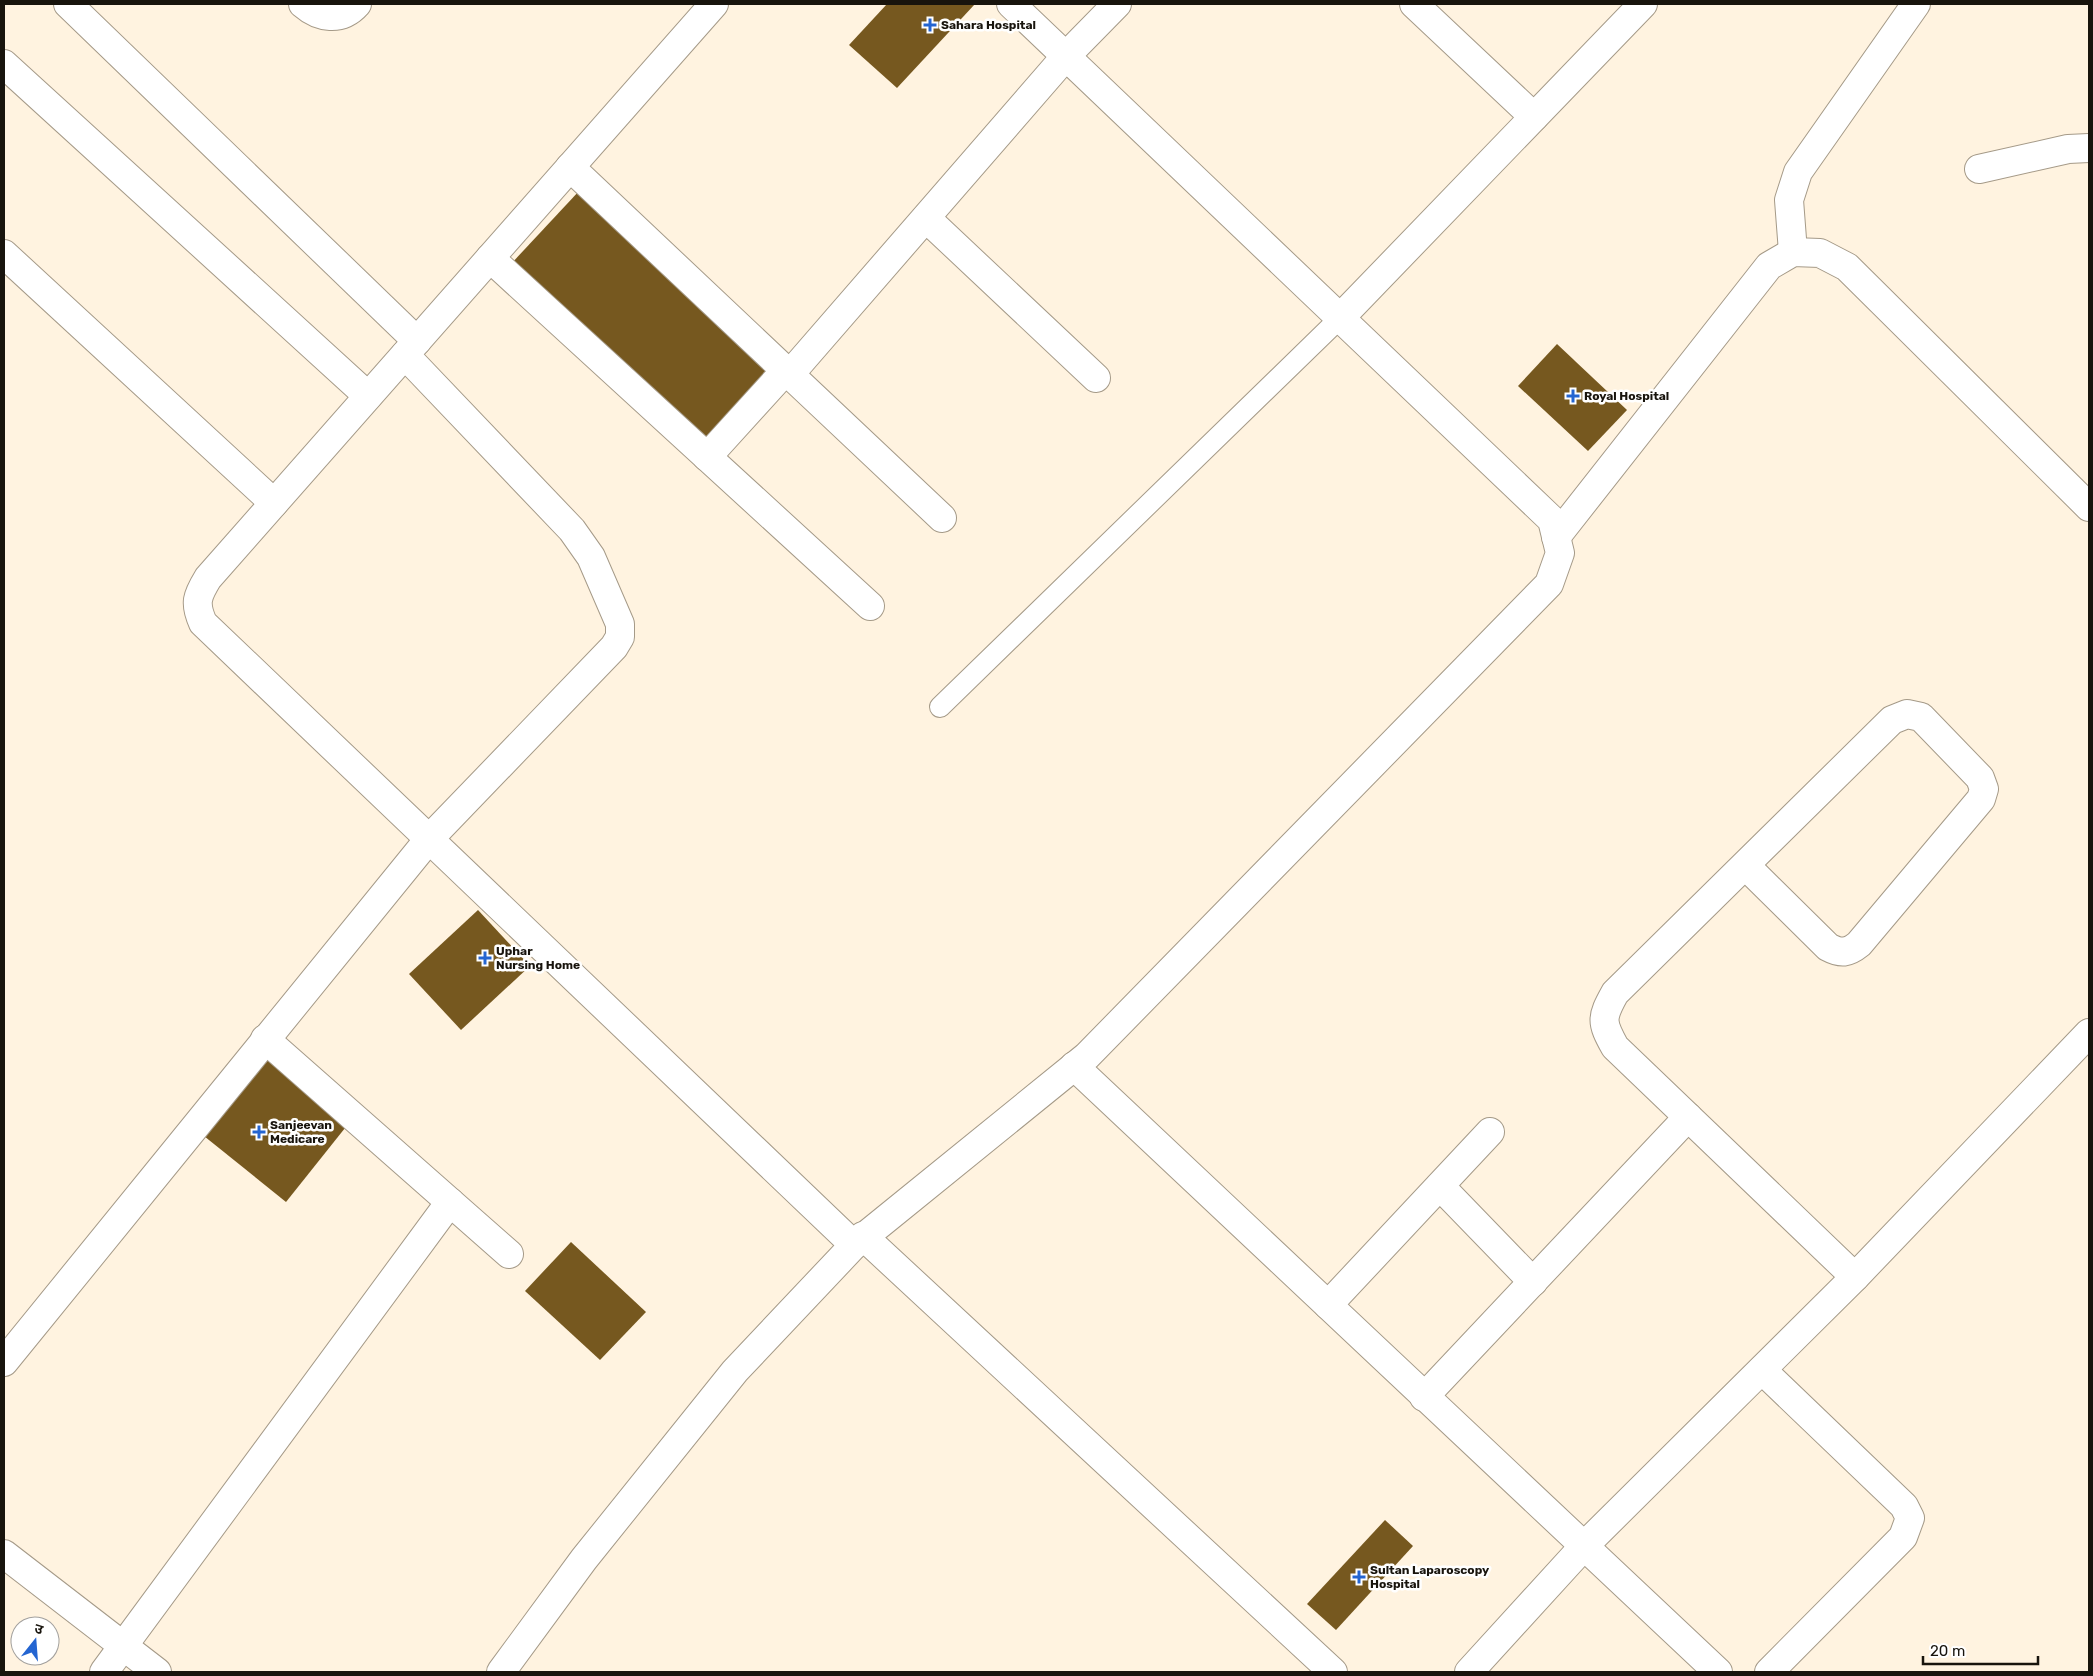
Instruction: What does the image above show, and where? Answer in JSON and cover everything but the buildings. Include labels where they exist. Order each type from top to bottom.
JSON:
[{"type":"street","points":[[4,1362],[429,838],[614,647],[620,637],[620,624],[591,557],[572,530],[411,348],[68,4]]},
{"type":"street","points":[[303,4],[312,12],[327,17],[341,15],[357,4]]},
{"type":"street","points":[[714,4],[208,578],[199,594],[197,609],[203,623],[429,838],[859,1241],[1333,1672]]},
{"type":"street","points":[[501,1672],[584,1559],[735,1372],[859,1241],[1094,1049],[1549,584],[1560,553],[1552,520],[1010,4]]},
{"type":"street","points":[[708,457],[788,372],[926,218],[1066,56],[1117,4]]},
{"type":"street","points":[[1414,4],[1534,117]]},
{"type":"street","points":[[1340,318],[1642,4]]},
{"type":"street","points":[[1793,252],[1788,200],[1798,172],[1916,4]]},
{"type":"street","points":[[4,64],[368,396]]},
{"type":"street","points":[[1978,169],[2068,149],[2089,148]]},
{"type":"street","points":[[570,167],[942,518]]},
{"type":"street","points":[[926,218],[1096,378]]},
{"type":"street","points":[[1556,537],[1769,266],[1793,252],[1820,253],[1847,267],[2089,507]]},
{"type":"street","points":[[4,254],[274,503]]},
{"type":"street","points":[[490,258],[870,606]]},
{"type":"street","points":[[1745,864],[1828,947],[1838,953],[1850,952],[1859,944],[1981,799],[1984,789],[1980,778],[1922,717],[1907,714],[1892,720],[1745,864],[1615,993],[1606,1008],[1604,1027],[1615,1046],[1855,1277]]},
{"type":"street","points":[[1469,1672],[1584,1546],[1855,1277],[2089,1033]]},
{"type":"street","points":[[265,1039],[509,1254]]},
{"type":"street","points":[[1074,1066],[1718,1672]]},
{"type":"street","points":[[1424,1396],[1688,1117]]},
{"type":"street","points":[[1328,1305],[1490,1132]]},
{"type":"street","points":[[1440,1186],[1533,1282]]},
{"type":"street","points":[[104,1672],[450,1202]]},
{"type":"street","points":[[1762,1370],[1904,1506],[1910,1518],[1903,1537],[1769,1672]]},
{"type":"street","points":[[4,1554],[156,1672]]},
{"type":"lane","points":[[940,707],[1340,318]]},
{"type":"place","name":"Sahara Hospital","points":[[930,25]]},
{"type":"place","name":"Royal Hospital","points":[[1573,396]]},
{"type":"place","name":"Uphar Nursing Home","points":[[485,958]]},
{"type":"place","name":"Sanjeevan Medicare","points":[[259,1132]]},
{"type":"place","name":"Sultan Laparoscopy Hospital","points":[[1359,1577]]}]
